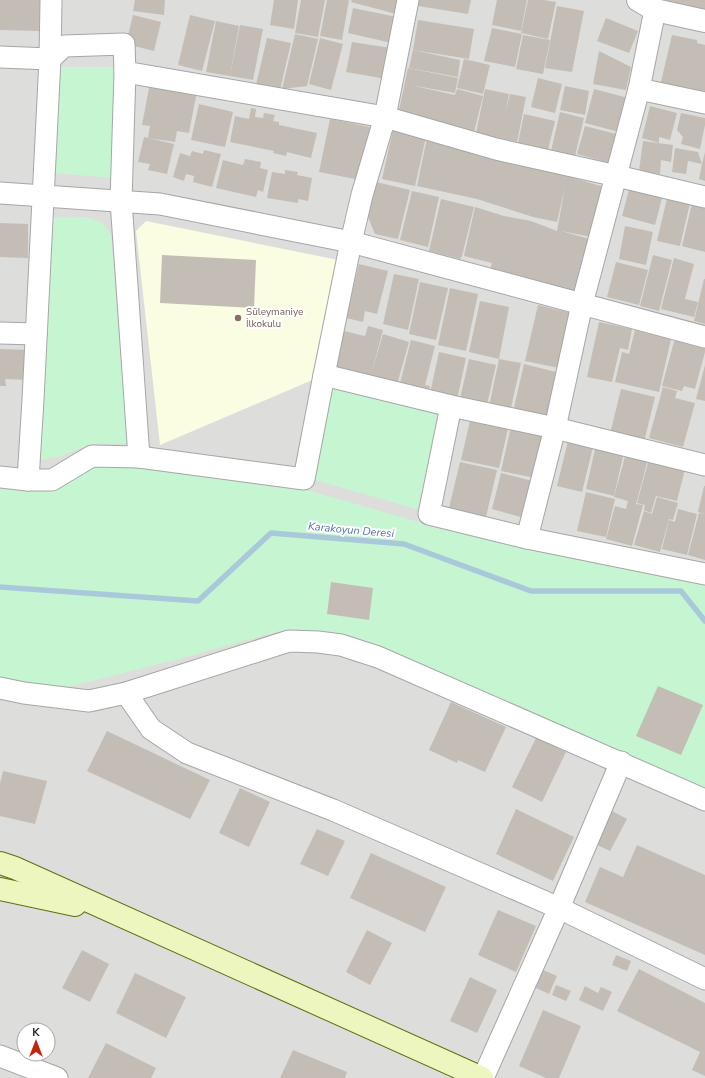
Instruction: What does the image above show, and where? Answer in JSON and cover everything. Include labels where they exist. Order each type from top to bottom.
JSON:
[{"type":"main road","points":[[0,863],[483,1078]]},
{"type":"main road","points":[[0,889],[121,916]]},
{"type":"street","points":[[28,480],[50,58],[51,0]]},
{"type":"street","points":[[0,477],[28,480],[52,480],[92,456],[139,457],[304,479],[351,242],[362,195],[385,117],[408,0]]},
{"type":"street","points":[[527,538],[555,428],[582,304],[639,89],[646,5],[705,21]]},
{"type":"street","points":[[0,57],[50,58],[64,46],[124,44],[125,72],[121,201],[139,457]]},
{"type":"street","points":[[125,72],[385,117],[496,149],[705,198]]},
{"type":"street","points":[[639,89],[705,103]]},
{"type":"street","points":[[0,193],[160,204],[351,242],[705,337]]},
{"type":"street","points":[[0,333],[36,334]]},
{"type":"street","points":[[324,375],[451,406],[555,428],[705,465]]},
{"type":"street","points":[[451,406],[429,514],[527,538],[705,574]]},
{"type":"street","points":[[0,688],[24,693],[89,701],[126,693],[289,641],[318,642],[341,645],[378,657],[705,800]]},
{"type":"street","points":[[126,693],[151,729],[187,753],[333,810],[558,908],[705,979]]},
{"type":"street","points":[[483,1078],[621,762]]},
{"type":"street","points":[[0,1056],[57,1078]]},
{"type":"shaded area","points":[[0,0],[705,0],[705,1078],[0,1078]]},
{"type":"shaded area","name":"Süleymaniye İlkokulu","points":[[146,221],[338,260],[324,375],[160,445],[136,231]]},
{"type":"green space","points":[[59,67],[117,67],[111,178],[55,173]]},
{"type":"green space","points":[[86,217],[101,222],[111,234],[128,443],[92,444],[58,457],[38,460],[50,218]]},
{"type":"green space","points":[[332,383],[439,411],[420,510],[312,479]]},
{"type":"green space","points":[[92,466],[167,468],[293,486],[450,531],[568,557],[645,568],[705,581],[705,792],[348,638],[280,631],[175,660],[64,688],[0,678],[0,489],[55,491]]},
{"type":"building","points":[[0,0],[40,0],[39,31],[0,30]]},
{"type":"building","points":[[135,0],[165,0],[164,15],[133,11]]},
{"type":"building","points":[[274,0],[298,0],[294,29],[270,25]]},
{"type":"building","points":[[301,0],[325,0],[318,37],[295,33]]},
{"type":"building","points":[[327,0],[349,0],[342,40],[320,36]]},
{"type":"building","points":[[352,0],[404,0],[400,15],[351,2]]},
{"type":"building","points":[[419,0],[471,0],[468,14],[418,6]]},
{"type":"building","points":[[497,0],[527,0],[521,31],[492,25]]},
{"type":"building","points":[[528,0],[556,2],[548,39],[521,33]]},
{"type":"building","points":[[655,0],[705,0],[705,11]]},
{"type":"building","points":[[557,6],[584,11],[572,72],[545,68]]},
{"type":"building","points":[[353,8],[402,18],[396,44],[348,33]]},
{"type":"building","points":[[133,15],[161,22],[154,51],[126,44]]},
{"type":"building","points":[[190,15],[215,21],[202,71],[178,65]]},
{"type":"building","points":[[606,18],[638,31],[629,53],[597,41]]},
{"type":"building","points":[[418,20],[474,29],[469,59],[413,50]]},
{"type":"building","points":[[216,21],[239,26],[230,76],[206,72]]},
{"type":"building","points":[[240,25],[263,29],[253,80],[230,76]]},
{"type":"building","points":[[492,28],[522,34],[515,67],[484,61]]},
{"type":"building","points":[[295,34],[318,39],[307,86],[282,89]]},
{"type":"building","points":[[523,35],[550,40],[543,74],[516,69]]},
{"type":"building","points":[[672,35],[697,40],[697,43],[705,45],[705,97],[660,86]]},
{"type":"building","points":[[267,38],[291,43],[280,90],[256,85]]},
{"type":"building","points":[[320,38],[343,44],[331,90],[309,84]]},
{"type":"building","points":[[352,42],[391,48],[386,79],[346,72]]},
{"type":"building","points":[[413,50],[460,60],[458,77],[409,68]]},
{"type":"building","points":[[599,51],[631,67],[626,90],[593,84]]},
{"type":"building","points":[[464,59],[490,65],[483,94],[457,88]]},
{"type":"building","points":[[408,68],[458,78],[455,93],[410,85],[455,95],[457,89],[483,96],[474,132],[398,115]]},
{"type":"building","points":[[538,78],[562,84],[555,113],[531,107]]},
{"type":"building","points":[[150,83],[197,91],[189,133],[177,131],[175,142],[148,138],[150,126],[142,125]]},
{"type":"building","points":[[565,86],[589,91],[585,115],[560,110]]},
{"type":"building","points":[[485,89],[509,94],[505,115],[510,94],[526,97],[517,142],[476,133]]},
{"type":"building","points":[[594,89],[628,98],[619,132],[585,123]]},
{"type":"building","points":[[199,104],[233,112],[225,147],[191,140]]},
{"type":"building","points":[[650,106],[677,113],[670,140],[659,137],[659,143],[642,138]]},
{"type":"building","points":[[251,108],[256,109],[255,117],[263,118],[264,113],[275,115],[273,121],[279,122],[279,125],[317,133],[311,158],[287,152],[286,156],[273,153],[274,151],[230,142],[235,116],[249,119]]},
{"type":"building","points":[[560,112],[584,118],[575,156],[551,151]]},
{"type":"building","points":[[681,113],[705,118],[700,149],[681,144],[683,137],[677,130]]},
{"type":"building","points":[[524,114],[555,121],[548,150],[518,143]]},
{"type":"building","points":[[330,119],[370,127],[360,180],[319,172]]},
{"type":"building","points":[[585,126],[620,135],[613,164],[577,154]]},
{"type":"building","points":[[393,130],[426,137],[415,186],[382,179]]},
{"type":"building","points":[[144,137],[174,144],[167,174],[148,170],[150,164],[138,162]]},
{"type":"building","points":[[427,138],[604,187],[592,237],[561,231],[593,240],[579,295],[490,269],[492,263],[464,256],[475,207],[504,216],[531,221],[557,231],[565,187],[557,222],[533,217],[477,199],[417,186]]},
{"type":"building","points":[[643,141],[673,145],[671,162],[661,160],[660,174],[639,171]]},
{"type":"building","points":[[675,148],[698,152],[702,164],[688,161],[686,174],[672,172]]},
{"type":"building","points":[[204,150],[221,154],[212,187],[193,182],[194,176],[186,174],[184,181],[173,177],[180,153],[190,156],[192,151],[203,154]]},
{"type":"building","points":[[705,152],[705,181],[699,179]]},
{"type":"building","points":[[245,159],[261,162],[260,168],[268,170],[263,192],[258,190],[256,197],[216,188],[223,160],[243,165]]},
{"type":"building","points":[[285,170],[298,172],[297,175],[312,178],[308,201],[298,199],[298,203],[267,198],[272,172],[285,174]]},
{"type":"building","points":[[376,182],[410,190],[398,239],[375,234],[368,217]]},
{"type":"building","points":[[630,186],[663,194],[655,225],[622,216]]},
{"type":"building","points":[[412,191],[439,197],[428,247],[400,240]]},
{"type":"building","points":[[668,194],[691,199],[680,246],[657,241]]},
{"type":"building","points":[[441,199],[474,207],[460,259],[429,251]]},
{"type":"building","points":[[693,199],[705,202],[705,252],[682,246]]},
{"type":"building","points":[[0,223],[28,224],[28,258],[0,257]]},
{"type":"building","points":[[625,226],[653,232],[646,265],[619,259]]},
{"type":"building","points":[[162,255],[256,260],[254,308],[160,303]]},
{"type":"building","points":[[653,255],[672,260],[659,311],[640,306]]},
{"type":"building","points":[[674,258],[694,264],[685,299],[698,302],[694,317],[661,309]]},
{"type":"building","points":[[616,262],[648,270],[639,305],[607,297]]},
{"type":"building","points":[[359,264],[388,271],[377,314],[365,311],[363,322],[346,318]]},
{"type":"building","points":[[394,274],[419,279],[408,330],[383,324]]},
{"type":"building","points":[[705,279],[705,324],[694,321]]},
{"type":"building","points":[[420,282],[448,288],[436,340],[409,334]]},
{"type":"building","points":[[450,288],[478,294],[466,351],[438,345]]},
{"type":"building","points":[[480,301],[509,307],[499,359],[469,352]]},
{"type":"building","points":[[538,305],[576,314],[563,369],[525,361]]},
{"type":"building","points":[[599,322],[632,329],[628,350],[620,348],[612,382],[587,377]]},
{"type":"building","points":[[368,326],[383,330],[371,375],[383,334],[409,342],[396,388],[332,374],[344,331],[365,336]]},
{"type":"building","points":[[635,330],[671,339],[659,392],[615,382],[622,352],[629,354]]},
{"type":"building","points":[[675,338],[705,346],[705,352],[695,389],[684,386],[682,391],[662,386]]},
{"type":"building","points":[[411,340],[435,346],[425,385],[430,386],[428,394],[399,387]]},
{"type":"building","points":[[0,349],[30,350],[30,380],[5,379],[6,386],[0,386]]},
{"type":"building","points":[[439,352],[466,358],[456,404],[429,398]]},
{"type":"building","points":[[469,359],[496,365],[486,409],[459,403]]},
{"type":"building","points":[[499,359],[521,363],[510,412],[489,407]]},
{"type":"building","points":[[524,364],[564,374],[553,421],[513,412]]},
{"type":"building","points":[[705,365],[705,401],[696,399]]},
{"type":"building","points":[[663,387],[677,391],[675,398],[695,403],[683,447],[649,438]]},
{"type":"building","points":[[621,389],[655,397],[644,442],[610,434]]},
{"type":"building","points":[[472,412],[510,420],[499,468],[461,460]]},
{"type":"building","points":[[512,422],[546,430],[535,478],[501,471]]},
{"type":"building","points":[[568,441],[593,447],[582,492],[557,486]]},
{"type":"building","points":[[596,445],[624,452],[614,496],[586,489]]},
{"type":"building","points":[[626,453],[648,459],[636,504],[643,505],[632,546],[606,539],[615,506],[626,509],[628,501],[614,497]]},
{"type":"building","points":[[649,459],[685,469],[677,501],[656,496],[651,513],[644,510],[645,505],[637,503]]},
{"type":"building","points":[[460,462],[497,470],[486,517],[449,508]]},
{"type":"building","points":[[501,473],[533,481],[524,518],[492,509]]},
{"type":"building","points":[[705,486],[705,514],[698,512]]},
{"type":"building","points":[[586,492],[615,499],[606,537],[577,531]]},
{"type":"building","points":[[657,497],[678,503],[673,520],[669,519],[660,552],[634,545],[644,511],[652,514]]},
{"type":"building","points":[[678,509],[697,514],[687,555],[662,549],[669,520],[675,522]]},
{"type":"building","points":[[699,513],[705,514],[705,560],[688,555]]},
{"type":"building","points":[[331,582],[373,588],[369,620],[327,614]]},
{"type":"building","points":[[658,686],[703,705],[681,755],[636,736]]},
{"type":"building","points":[[451,702],[506,727],[485,772],[458,760],[457,763],[429,750]]},
{"type":"building","points":[[107,731],[210,780],[190,819],[87,771]]},
{"type":"building","points":[[536,738],[566,752],[542,802],[512,787]]},
{"type":"building","points":[[3,771],[47,781],[35,824],[0,816],[0,784]]},
{"type":"building","points":[[240,788],[270,802],[249,847],[219,833]]},
{"type":"building","points":[[516,809],[574,837],[553,881],[496,854]]},
{"type":"building","points":[[612,811],[627,819],[610,851],[595,844]]},
{"type":"building","points":[[317,829],[345,841],[328,876],[300,864]]},
{"type":"building","points":[[637,845],[705,875],[705,955],[585,902],[600,867],[623,877]]},
{"type":"building","points":[[371,853],[446,887],[425,932],[350,898]]},
{"type":"building","points":[[498,910],[536,926],[516,972],[478,955]]},
{"type":"building","points":[[367,930],[392,943],[370,985],[346,972]]},
{"type":"building","points":[[82,950],[109,964],[90,1002],[62,988]]},
{"type":"building","points":[[616,955],[631,961],[627,971],[612,965]]},
{"type":"building","points":[[639,969],[705,1003],[705,1076],[692,1070],[700,1052],[617,1011]]},
{"type":"building","points":[[543,970],[557,976],[549,994],[536,988]]},
{"type":"building","points":[[135,973],[186,997],[166,1038],[116,1013]]},
{"type":"building","points":[[470,977],[497,990],[477,1033],[450,1021]]},
{"type":"building","points":[[556,985],[571,991],[566,1001],[552,995]]},
{"type":"building","points":[[585,986],[598,993],[601,987],[612,992],[603,1011],[579,1000]]},
{"type":"building","points":[[543,1010],[581,1026],[559,1078],[546,1078],[519,1066]]},
{"type":"building","points":[[106,1043],[156,1068],[151,1078],[88,1078]]},
{"type":"building","points":[[293,1050],[347,1072],[345,1078],[280,1078]]},
{"type":"waterway","name":"Karakoyun Deresi","points":[[0,587],[198,601],[271,533],[404,544],[531,591],[681,591],[705,621]]},
{"type":"place","name":"Süleymaniye İlkokulu","points":[[238,318]]}]
